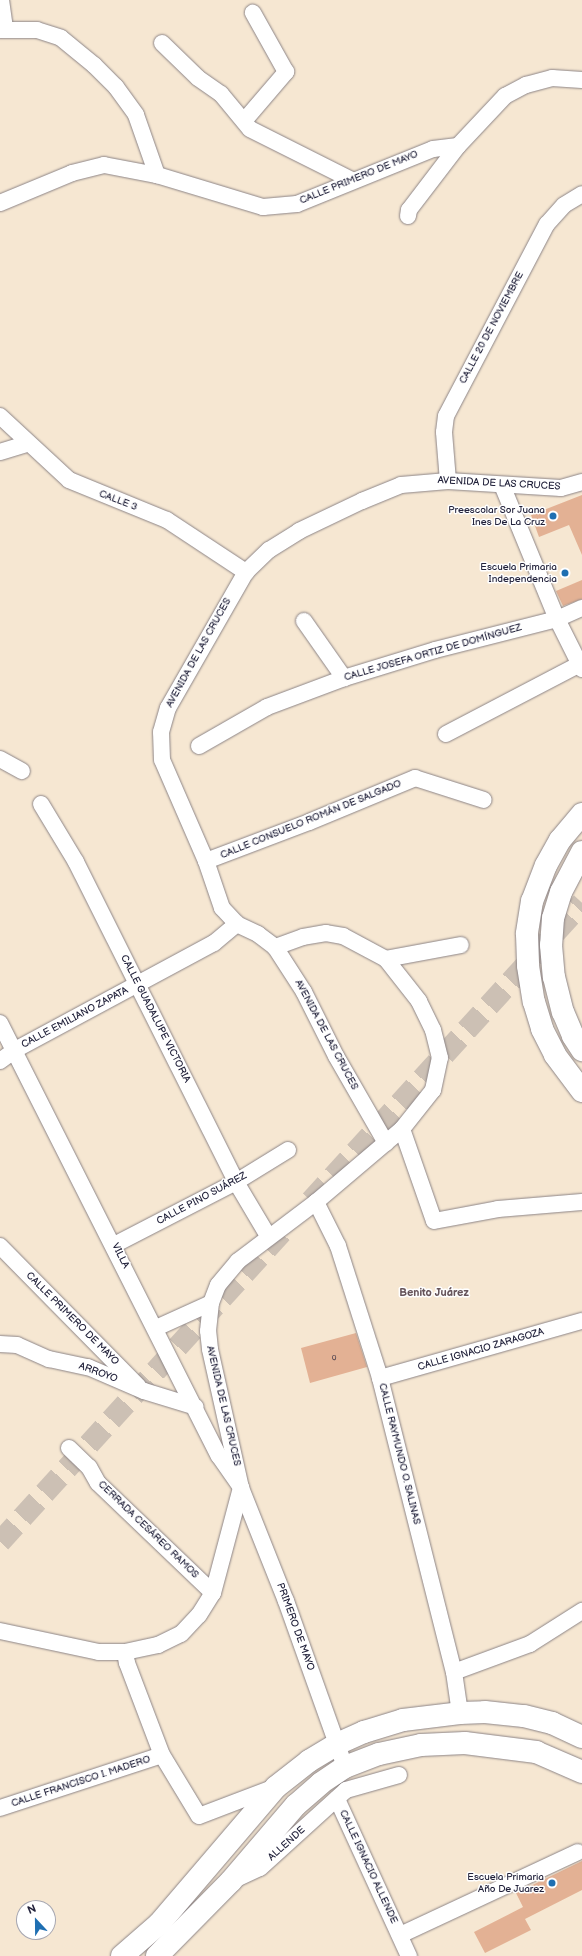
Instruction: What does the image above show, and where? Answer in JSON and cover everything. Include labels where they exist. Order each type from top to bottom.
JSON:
[{"type":"main road","points":[[582,814],[560,840],[546,865],[532,901],[527,934],[528,966],[534,1002],[542,1029],[555,1055],[582,1091]]},
{"type":"main road","points":[[582,852],[561,892],[553,918],[551,945],[554,977],[563,1012],[573,1036],[582,1050]]},
{"type":"main road","points":[[122,1956],[159,1924],[276,1786],[309,1761],[337,1744],[364,1732],[403,1720],[460,1713],[485,1712],[524,1716],[552,1723],[582,1737]]},
{"type":"main road","points":[[157,1956],[231,1881],[296,1805],[321,1783],[345,1767],[379,1754],[421,1746],[465,1744],[536,1752],[582,1772]]},
{"type":"street","points":[[1,0],[3,30],[37,30],[61,38],[94,65],[116,86],[136,115],[157,175]]},
{"type":"street","points":[[244,121],[286,72],[253,13]]},
{"type":"street","points":[[162,43],[198,78],[221,94],[250,129],[265,138],[352,180]]},
{"type":"street","points":[[408,216],[410,210],[458,146],[505,96],[526,85],[552,78],[582,80]]},
{"type":"street","name":"CALLE PRIMERO DE MAYO","points":[[0,203],[72,173],[104,165],[157,175],[263,207],[297,204],[352,180],[433,149],[458,146]]},
{"type":"street","name":"CALLE 20 DE NOVIEMBRE","points":[[448,481],[444,432],[446,416],[547,224],[564,205],[582,194]]},
{"type":"street","name":"CALLE 3","points":[[0,416],[69,480],[167,520],[246,572]]},
{"type":"street","points":[[0,452],[29,443]]},
{"type":"street","name":"AVENIDA DE LAS CRUCES","points":[[0,1631],[98,1652],[125,1652],[158,1645],[181,1634],[200,1615],[213,1593],[241,1488],[210,1349],[208,1331],[211,1303],[218,1285],[238,1261],[268,1236],[316,1202],[386,1143],[336,1056],[304,992],[275,947],[258,934],[237,924],[222,908],[206,861],[162,760],[161,732],[168,708],[246,572],[268,550],[293,535],[362,501],[401,485],[448,481],[561,488],[582,482]]},
{"type":"street","points":[[446,734],[581,667],[557,619],[502,485]]},
{"type":"street","name":"CALLE JOSEFA ORTIZ DE DOMÍNGUEZ","points":[[199,746],[267,708],[344,678],[435,650],[557,619],[582,608]]},
{"type":"street","points":[[304,621],[344,678]]},
{"type":"street","points":[[0,759],[22,771]]},
{"type":"street","name":"CALLE CONSUELO ROMÁN DE SALGADO","points":[[206,861],[415,778],[484,800]]},
{"type":"street","name":"CALLE GUADALUPE VICTORIA","points":[[41,804],[76,862],[236,1182],[268,1236]]},
{"type":"street","name":"CALLE EMILIANO ZAPATA","points":[[0,1061],[15,1050],[214,943],[237,924]]},
{"type":"street","points":[[275,947],[303,937],[326,933],[343,936],[386,959],[419,1001],[433,1030],[440,1058],[433,1090],[402,1129],[386,1143]]},
{"type":"street","points":[[386,959],[461,945]]},
{"type":"street","name":"VILLA","points":[[0,1023],[196,1407],[219,1456],[241,1488]]},
{"type":"street","points":[[402,1129],[434,1221],[498,1209],[582,1202]]},
{"type":"street","name":"CALLE PINO SUÁREZ","points":[[114,1245],[236,1182],[288,1150]]},
{"type":"street","name":"CALLE RAYMUNDO O. SALINAS","points":[[316,1202],[338,1246],[380,1378],[454,1672],[460,1713]]},
{"type":"street","name":"CALLE PRIMERO DE MAYO","points":[[0,1246],[144,1391]]},
{"type":"street","points":[[156,1328],[211,1303]]},
{"type":"street","name":"CALLE IGNACIO ZARAGOZA","points":[[380,1378],[582,1321]]},
{"type":"street","name":"ARROYO","points":[[0,1344],[17,1345],[49,1359],[88,1367],[144,1391],[196,1407]]},
{"type":"street","name":"CERRADA CESÁREO RAMOS","points":[[69,1448],[88,1467],[98,1483],[213,1593]]},
{"type":"street","name":"PRIMERO DE MAYO","points":[[241,1488],[286,1601],[345,1767]]},
{"type":"street","points":[[454,1672],[530,1644],[582,1611]]},
{"type":"street","points":[[125,1652],[127,1663],[162,1755],[199,1816],[276,1786]]},
{"type":"street","name":"CALLE FRANCISCO I. MADERO","points":[[0,1808],[162,1755]]},
{"type":"street","name":"ALLENDE","points":[[231,1881],[260,1868],[346,1790],[399,1775]]},
{"type":"street","name":"CALLE IGNACIO ALLENDE","points":[[337,1799],[409,1956]]},
{"type":"street","name":"CALLE IGNACIO ALLENDE","points":[[400,1935],[578,1852]]},
{"type":"building","name":"Preescolar Sor Juana Ines De La Cruz","points":[[582,495],[582,555],[569,525],[539,537],[531,515]]},
{"type":"building","points":[[582,580],[582,599],[563,606],[556,591]]},
{"type":"building","points":[[356,1333],[367,1367],[310,1383],[301,1348]]},
{"type":"building","points":[[582,1861],[582,1890],[525,1919],[531,1930],[485,1953],[474,1932],[523,1907],[516,1893]]},
{"type":"tunnel","points":[[311,1201],[582,903]]},
{"type":"tunnel","points":[[0,1542],[287,1227]]},
{"type":"place","name":"Preescolar Sor Juana Ines De La Cruz","points":[[553,516]]},
{"type":"place","name":"Escuela Primaria Independencia","points":[[565,573]]},
{"type":"place","name":"Escuela Primaria Año De Juarez","points":[[552,1883]]},
{"type":"district","name":"Benito Juárez","points":[[434,1293]]}]
